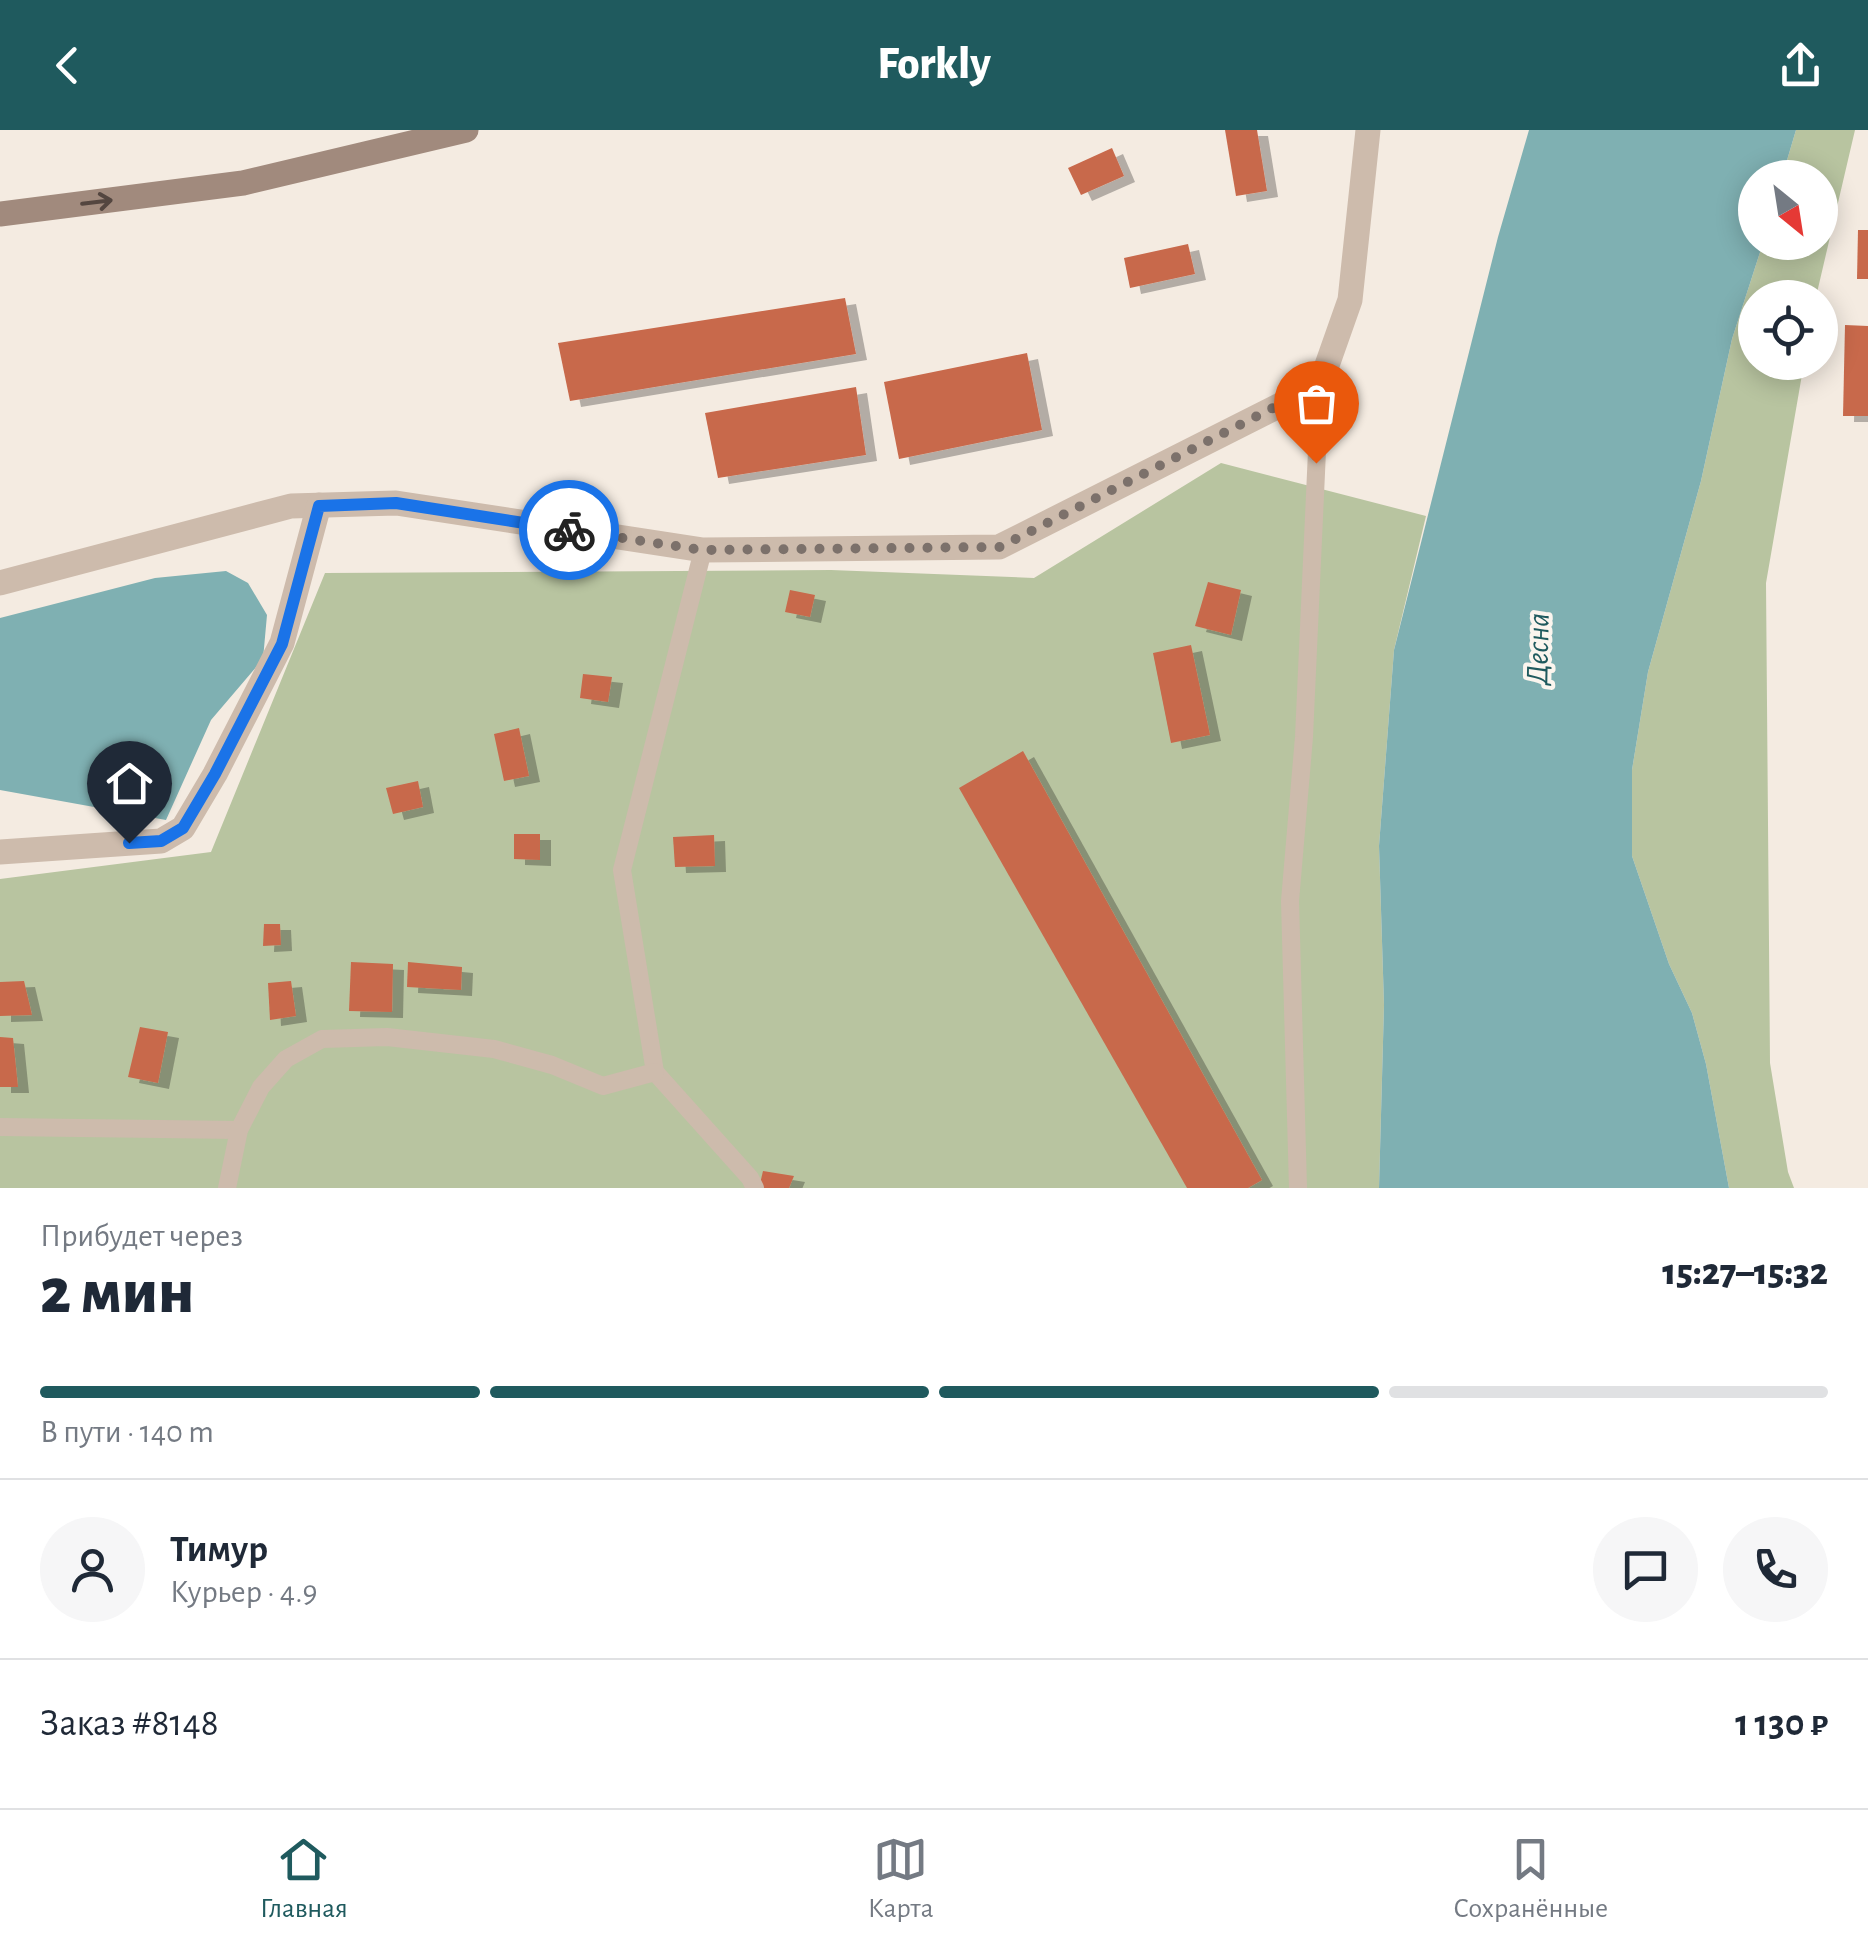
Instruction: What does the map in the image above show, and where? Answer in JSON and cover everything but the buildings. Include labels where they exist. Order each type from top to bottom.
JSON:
[{"type":"street","points":[[0,214],[244,183],[466,130]]},
{"type":"street","points":[[0,584],[290,506],[396,503],[702,550],[1000,547],[1320,384],[1350,300],[1368,130]]},
{"type":"street","points":[[0,852],[161,841],[183,828],[282,644],[319,506]]},
{"type":"lane","points":[[1298,1188],[1290,901],[1304,737],[1320,384]]},
{"type":"lane","points":[[702,550],[622,870],[655,1072],[755,1188]]},
{"type":"lane","points":[[228,1188],[239,1130],[260,1086],[286,1060],[322,1039],[387,1037],[494,1049],[552,1064],[603,1086],[655,1072]]},
{"type":"lane","points":[[0,1127],[239,1130]]},
{"type":"green space","points":[[1796,130],[1855,130],[1838,203],[1838,160],[1787,160]]},
{"type":"green space","points":[[1758,260],[1825,260],[1820,280],[1751,280]]},
{"type":"green space","points":[[1738,320],[1738,380],[1801,380],[1766,583],[1770,1063],[1794,1188],[1729,1188],[1706,1064],[1692,1013],[1669,964],[1632,856],[1632,770],[1648,672],[1701,481]]},
{"type":"green space","points":[[1221,463],[1426,516],[1394,650],[1379,846],[1384,1005],[1379,1188],[0,1188],[0,879],[211,852],[325,573],[831,570],[1034,578]]},
{"type":"water","name":"Десна","points":[[1529,130],[1796,130],[1787,160],[1738,160],[1738,260],[1758,260],[1751,280],[1738,280],[1738,320],[1701,481],[1648,672],[1632,770],[1632,856],[1669,964],[1692,1013],[1706,1064],[1729,1188],[1379,1188],[1384,1005],[1379,846],[1394,650],[1498,237]]},
{"type":"water","points":[[226,571],[248,583],[267,615],[263,659],[211,720],[166,820],[0,790],[0,618],[155,578]]},
{"type":"way so far","points":[[569,530],[702,550],[1000,547],[1320,384],[1316,463]]},
{"type":"route","points":[[129,843],[161,841],[183,828],[215,774],[282,644],[319,506],[396,503],[569,530]]}]
